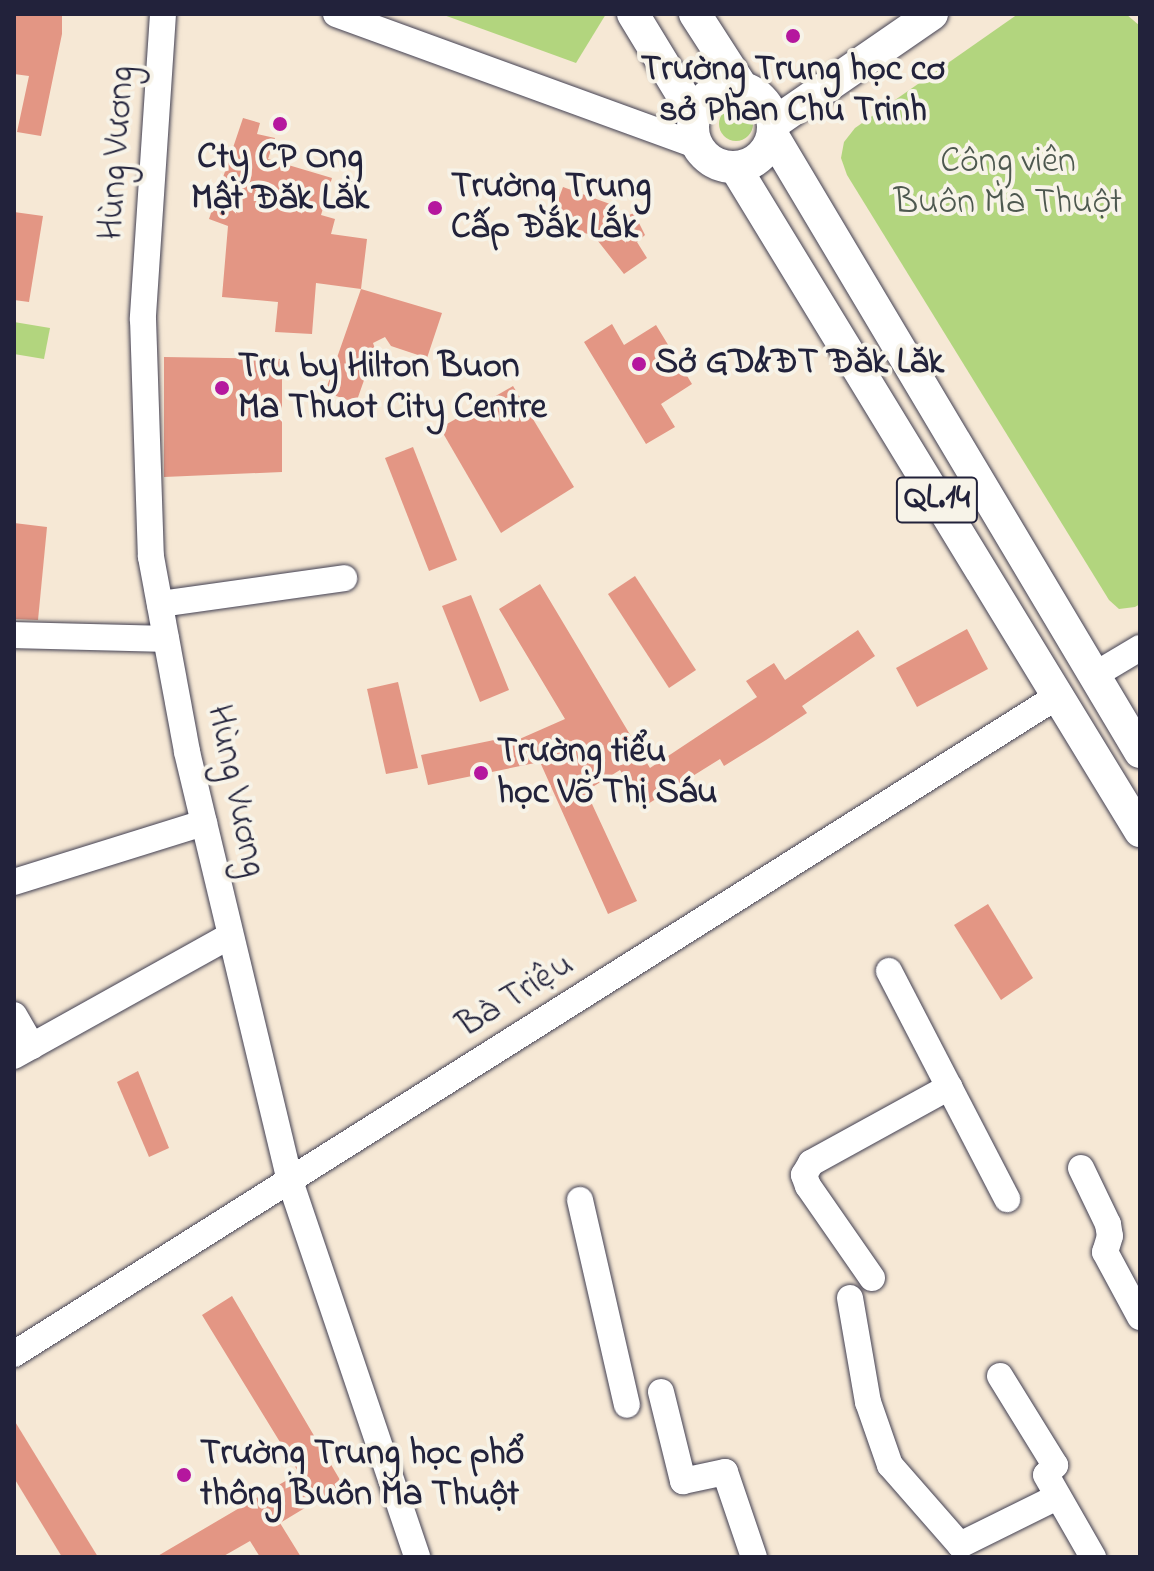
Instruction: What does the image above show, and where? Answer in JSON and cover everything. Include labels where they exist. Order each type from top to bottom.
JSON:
[{"type":"main road","points":[[633,14],[713,162],[735,167],[760,157],[773,130],[932,14]]},
{"type":"main road","points":[[695,14],[742,87],[763,99],[773,130]]},
{"type":"main road","points":[[696,131],[706,98],[715,91],[742,87]]},
{"type":"main road","name":"QL.14","points":[[773,130],[1140,752]]},
{"type":"main road","name":"QL.14","points":[[735,167],[1140,831]]},
{"type":"main road","points":[[1056,697],[1093,676]]},
{"type":"street","name":"Hùng Vương","points":[[163,14],[143,319],[151,557],[204,823],[290,1181],[417,1557]]},
{"type":"street","points":[[336,14],[696,131]]},
{"type":"street","points":[[160,604],[344,578]]},
{"type":"street","points":[[14,635],[166,639]]},
{"type":"street","points":[[1093,676],[1140,648]]},
{"type":"street","name":"Bà Triệu","points":[[14,1354],[1056,697]]},
{"type":"street","points":[[14,882],[204,823]]},
{"type":"street","points":[[14,1015],[23,1051],[230,936]]},
{"type":"street","points":[[889,971],[1007,1199]]},
{"type":"street","points":[[872,1278],[808,1186],[804,1175],[811,1163],[949,1087]]},
{"type":"street","points":[[1081,1168],[1108,1224],[1110,1236],[1105,1252],[1140,1317]]},
{"type":"street","points":[[580,1200],[627,1405]]},
{"type":"street","points":[[850,1298],[868,1402],[890,1465],[960,1545],[1057,1497]]},
{"type":"street","points":[[1000,1376],[1055,1465],[1046,1475],[1093,1557]]},
{"type":"street","points":[[661,1392],[683,1481],[725,1472],[754,1557]]},
{"type":"green space","points":[[441,14],[606,14],[576,63]]},
{"type":"green space","name":"Công viên Buôn Ma Thuột","points":[[1018,14],[1126,14],[1140,26],[1140,604],[1135,607],[1119,609],[1109,600],[847,175],[841,158],[844,142],[855,128]]},
{"type":"green space","points":[[736,107],[748,112],[753,124],[748,136],[736,141],[724,136],[719,124],[724,112]]},
{"type":"green space","points":[[14,322],[50,328],[44,359],[14,354]]},
{"type":"building","points":[[14,14],[62,14],[62,34],[41,136],[17,132],[29,76],[14,74]]},
{"type":"building","points":[[243,118],[260,123],[257,134],[275,138],[268,159],[332,178],[321,215],[335,219],[331,234],[367,239],[361,289],[316,283],[312,334],[275,332],[278,302],[222,297],[228,226],[209,219]]},
{"type":"building","points":[[563,187],[610,204],[621,218],[634,213],[645,235],[637,242],[647,258],[624,274],[594,236],[550,222]]},
{"type":"building","points":[[14,212],[43,216],[29,302],[14,300]]},
{"type":"building","points":[[361,289],[442,313],[427,358],[391,346],[385,337],[373,343],[375,349],[356,403],[325,392]]},
{"type":"building","name":"Sở GD&ĐT Đăk Lăk","points":[[612,324],[624,345],[656,325],[692,384],[661,404],[675,427],[646,444],[584,342]]},
{"type":"building","name":"Tru by Hilton Buon Ma Thuot City Centre","points":[[164,357],[282,359],[282,472],[164,477]]},
{"type":"building","points":[[513,386],[574,487],[501,533],[440,428]]},
{"type":"building","points":[[413,447],[457,560],[429,571],[385,458]]},
{"type":"building","points":[[14,523],[47,527],[38,620],[14,619]]},
{"type":"building","points":[[635,576],[696,670],[669,688],[608,594]]},
{"type":"building","points":[[540,584],[650,768],[757,697],[746,681],[774,663],[785,680],[858,630],[875,656],[802,706],[807,713],[766,740],[724,766],[720,759],[643,807],[620,770],[586,791],[637,901],[608,914],[540,762],[428,785],[421,755],[514,736],[515,741],[565,719],[499,609]]},
{"type":"building","points":[[471,595],[509,690],[480,702],[442,606]]},
{"type":"building","points":[[967,629],[988,669],[917,707],[896,668]]},
{"type":"building","points":[[398,682],[418,768],[386,774],[367,689]]},
{"type":"building","points":[[988,904],[1033,978],[1001,1000],[954,925]]},
{"type":"building","points":[[138,1071],[169,1148],[149,1157],[117,1082]]},
{"type":"building","points":[[232,1296],[343,1485],[280,1523],[301,1557],[260,1557],[250,1541],[222,1557],[156,1557],[299,1473],[202,1315]]},
{"type":"building","points":[[14,1420],[98,1557],[62,1557],[14,1478]]},
{"type":"place","name":"Trường Trung học cơ sở Phan Chu Trinh","points":[[793,36]]},
{"type":"place","name":"Cty CP Ong Mật Đăk Lăk","points":[[280,124]]},
{"type":"place","name":"Trường Trung Cấp Đắk Lắk","points":[[435,208]]},
{"type":"place","name":"Sở GD&ĐT Đăk Lăk","points":[[639,364]]},
{"type":"place","name":"Tru by Hilton Buon Ma Thuot City Centre","points":[[222,388]]},
{"type":"place","name":"Trường tiểu học Võ Thị Sáu","points":[[481,773]]},
{"type":"place","name":"Trường Trung học phổ thông Buôn Ma Thuột","points":[[184,1475]]}]
